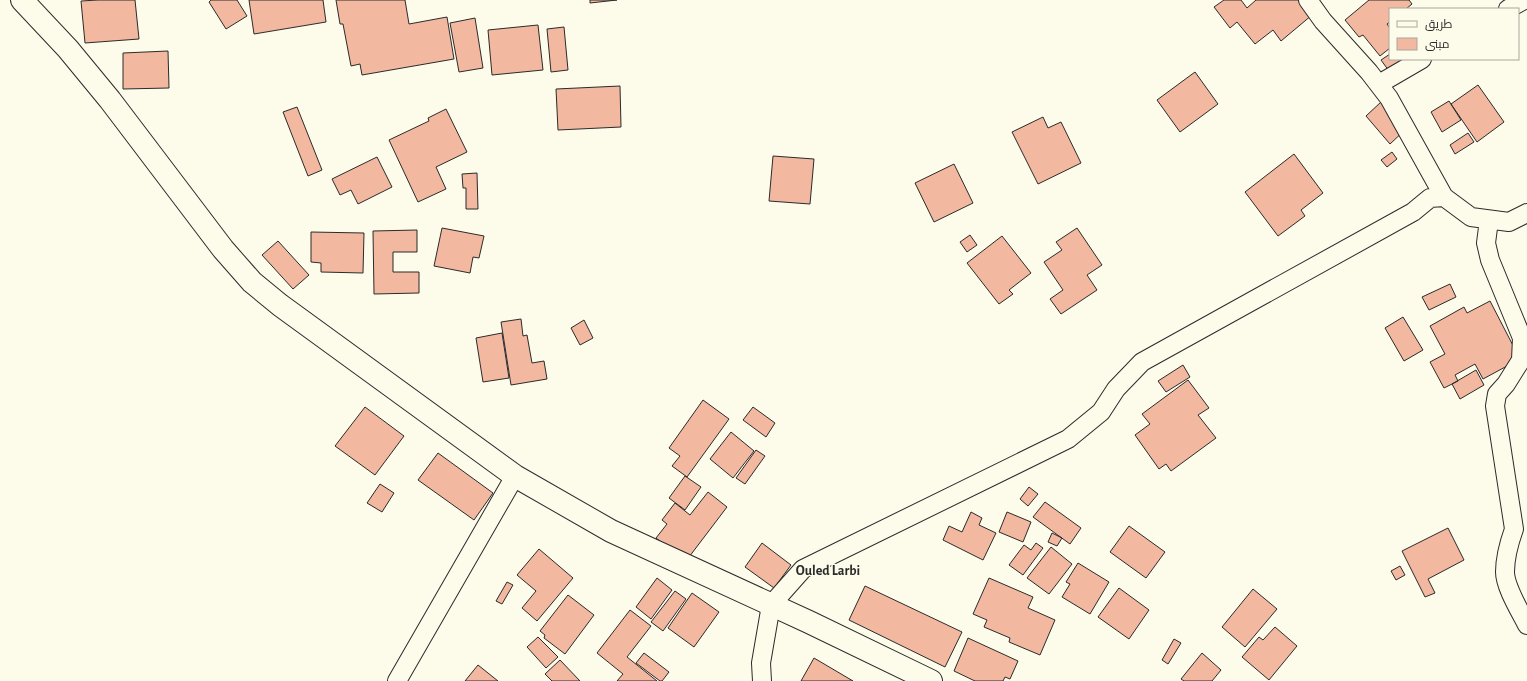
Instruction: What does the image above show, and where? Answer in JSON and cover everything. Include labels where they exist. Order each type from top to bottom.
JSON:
[{"type":"street","points":[[22,0],[68,49],[105,94],[222,250],[252,282],[286,310],[515,476],[611,531],[931,681]]},
{"type":"street","points":[[1308,0],[1323,21],[1370,72],[1389,98],[1444,197],[1471,217],[1509,222],[1527,213]]},
{"type":"street","points":[[1510,8],[1524,0]]},
{"type":"street","points":[[1379,84],[1420,60]]},
{"type":"street","points":[[762,681],[761,663],[771,605],[803,569],[1068,439],[1101,412],[1116,389],[1142,362],[1413,212],[1430,198],[1444,197]]},
{"type":"street","points":[[1489,220],[1486,243],[1490,260],[1522,338],[1521,360],[1506,384],[1497,394],[1495,406],[1514,529],[1508,547],[1505,573],[1509,587],[1527,625]]},
{"type":"street","points":[[398,681],[515,476]]},
{"type":"building","points":[[135,0],[139,39],[85,43],[81,1]]},
{"type":"building","points":[[211,0],[237,0],[247,16],[226,29],[209,2]]},
{"type":"building","points":[[249,0],[323,0],[326,22],[254,34]]},
{"type":"building","points":[[336,0],[405,0],[409,24],[447,17],[454,59],[362,75],[360,64],[351,66],[343,24],[340,24]]},
{"type":"building","points":[[590,0],[617,0],[590,3]]},
{"type":"building","points":[[1224,0],[1241,0],[1247,8],[1256,0],[1300,0],[1312,15],[1281,41],[1273,30],[1255,44],[1237,22],[1230,28],[1214,7]]},
{"type":"building","points":[[1369,0],[1409,0],[1412,4],[1407,8],[1389,8],[1389,23],[1387,24],[1389,27],[1389,49],[1380,56],[1363,35],[1359,37],[1345,20]]},
{"type":"building","points":[[475,18],[483,68],[459,72],[450,23]]},
{"type":"building","points":[[538,25],[543,70],[492,75],[488,30]]},
{"type":"building","points":[[564,27],[568,70],[551,72],[547,29]]},
{"type":"building","points":[[168,51],[169,88],[123,89],[123,53]]},
{"type":"building","points":[[1389,55],[1389,60],[1419,60],[1397,82],[1381,60]]},
{"type":"building","points":[[1195,72],[1218,104],[1180,132],[1157,100]]},
{"type":"building","points":[[1478,85],[1504,122],[1477,142],[1451,104]]},
{"type":"building","points":[[620,86],[621,127],[558,130],[556,89]]},
{"type":"building","points":[[1449,101],[1461,120],[1442,132],[1431,112]]},
{"type":"building","points":[[1381,102],[1406,129],[1390,144],[1366,116]]},
{"type":"building","points":[[297,107],[322,170],[308,176],[283,112]]},
{"type":"building","points":[[446,109],[467,152],[436,167],[446,189],[418,202],[389,140],[429,121],[428,118]]},
{"type":"building","points":[[1043,117],[1048,128],[1061,122],[1081,163],[1038,184],[1012,132]]},
{"type":"building","points":[[1468,133],[1474,142],[1455,154],[1450,145]]},
{"type":"building","points":[[1392,152],[1397,159],[1387,167],[1381,160]]},
{"type":"building","points":[[1294,154],[1323,193],[1301,210],[1305,216],[1278,236],[1245,192]]},
{"type":"building","points":[[773,156],[814,159],[810,204],[769,201]]},
{"type":"building","points":[[377,157],[392,187],[358,204],[351,190],[340,195],[332,179]]},
{"type":"building","points":[[954,164],[973,203],[934,222],[915,183]]},
{"type":"building","points":[[477,173],[478,209],[466,209],[466,188],[463,188],[462,174]]},
{"type":"building","points":[[442,228],[484,236],[479,258],[473,257],[470,273],[434,266]]},
{"type":"building","points":[[1077,228],[1102,265],[1087,275],[1097,290],[1061,314],[1050,299],[1063,290],[1044,262],[1062,250],[1056,242]]},
{"type":"building","points":[[417,230],[417,252],[393,252],[393,272],[419,272],[419,293],[374,294],[373,231]]},
{"type":"building","points":[[311,232],[364,233],[363,273],[321,272],[321,263],[311,262]]},
{"type":"building","points":[[970,235],[977,245],[967,252],[960,242]]},
{"type":"building","points":[[1002,236],[1031,273],[1009,290],[1013,294],[999,304],[967,263]]},
{"type":"building","points":[[278,241],[309,275],[293,289],[262,255]]},
{"type":"building","points":[[1450,284],[1456,297],[1429,310],[1422,297]]},
{"type":"building","points":[[1490,301],[1520,359],[1483,379],[1475,364],[1455,375],[1458,381],[1444,388],[1430,362],[1445,354],[1430,326],[1464,307],[1467,313]]},
{"type":"building","points":[[1403,317],[1423,350],[1404,361],[1385,328]]},
{"type":"building","points":[[521,319],[523,336],[527,335],[532,363],[544,361],[547,379],[511,385],[501,322]]},
{"type":"building","points":[[584,320],[593,338],[580,345],[571,328]]},
{"type":"building","points":[[502,333],[509,378],[483,382],[476,338]]},
{"type":"building","points":[[1183,365],[1190,377],[1166,392],[1158,381]]},
{"type":"building","points":[[1476,370],[1484,385],[1460,399],[1452,384]]},
{"type":"building","points":[[1188,380],[1209,408],[1198,415],[1216,438],[1171,471],[1166,464],[1159,469],[1135,435],[1150,424],[1142,414]]},
{"type":"building","points":[[703,400],[729,419],[687,477],[672,466],[680,456],[669,448]]},
{"type":"building","points":[[365,407],[404,436],[375,475],[335,446]]},
{"type":"building","points":[[753,407],[775,423],[766,437],[743,420]]},
{"type":"building","points":[[731,432],[754,451],[733,478],[710,459]]},
{"type":"building","points":[[756,450],[765,456],[745,484],[736,478]]},
{"type":"building","points":[[438,453],[493,493],[474,520],[418,480]]},
{"type":"building","points":[[685,476],[701,487],[685,510],[669,498]]},
{"type":"building","points":[[380,484],[394,493],[382,512],[367,503]]},
{"type":"building","points":[[1029,487],[1038,494],[1028,506],[1020,499]]},
{"type":"building","points":[[708,492],[727,507],[686,561],[656,538],[667,524],[662,520],[675,503],[690,515]]},
{"type":"building","points":[[1045,502],[1081,528],[1070,544],[1033,517]]},
{"type":"building","points":[[971,512],[982,518],[979,525],[996,533],[983,560],[943,540],[949,526],[962,532]]},
{"type":"building","points":[[1007,512],[1031,522],[1023,542],[999,532]]},
{"type":"building","points":[[1129,526],[1165,552],[1146,578],[1110,552]]},
{"type":"building","points":[[1448,528],[1464,560],[1428,579],[1435,593],[1425,597],[1402,551]]},
{"type":"building","points":[[1052,533],[1062,538],[1057,546],[1048,542]]},
{"type":"building","points":[[762,543],[791,565],[774,588],[745,567]]},
{"type":"building","points":[[1036,543],[1043,548],[1023,575],[1009,565],[1024,545],[1031,550]]},
{"type":"building","points":[[1051,547],[1072,564],[1049,594],[1027,578]]},
{"type":"building","points":[[539,549],[573,578],[537,621],[522,608],[536,591],[517,575]]},
{"type":"building","points":[[1078,563],[1109,582],[1090,614],[1062,597],[1070,584],[1066,582]]},
{"type":"building","points":[[1400,566],[1405,575],[1396,580],[1391,571]]},
{"type":"building","points":[[657,578],[672,590],[651,619],[636,607]]},
{"type":"building","points":[[989,578],[1033,597],[1028,608],[1055,620],[1040,655],[1009,642],[1010,638],[984,627],[987,620],[973,614]]},
{"type":"building","points":[[507,582],[513,585],[502,604],[496,601]]},
{"type":"building","points":[[865,586],[962,632],[945,667],[849,620]]},
{"type":"building","points":[[1119,588],[1149,610],[1129,639],[1098,617]]},
{"type":"building","points":[[1253,589],[1277,609],[1245,647],[1222,627]]},
{"type":"building","points":[[675,591],[686,599],[663,631],[651,622]]},
{"type":"building","points":[[692,593],[719,612],[694,647],[668,628]]},
{"type":"building","points":[[568,595],[594,615],[565,654],[544,638],[545,635],[540,631]]},
{"type":"building","points":[[630,610],[651,626],[627,657],[657,681],[617,681],[623,674],[597,653]]},
{"type":"building","points":[[1275,627],[1297,646],[1269,680],[1242,657],[1259,637],[1263,640]]},
{"type":"building","points":[[538,637],[558,657],[546,668],[527,647]]},
{"type":"building","points":[[968,638],[1018,661],[1010,679],[1005,677],[1003,681],[975,681],[954,671]]},
{"type":"building","points":[[1174,639],[1181,643],[1168,664],[1162,660]]},
{"type":"building","points":[[644,653],[669,672],[662,681],[636,663]]},
{"type":"building","points":[[1202,653],[1221,670],[1212,681],[1184,681],[1181,679]]},
{"type":"building","points":[[814,658],[853,681],[801,681]]},
{"type":"building","points":[[560,660],[580,681],[552,681],[545,674]]},
{"type":"building","points":[[478,665],[498,681],[465,681]]},
{"type":"district","name":"Ouled Larbi","points":[[828,571]]}]
